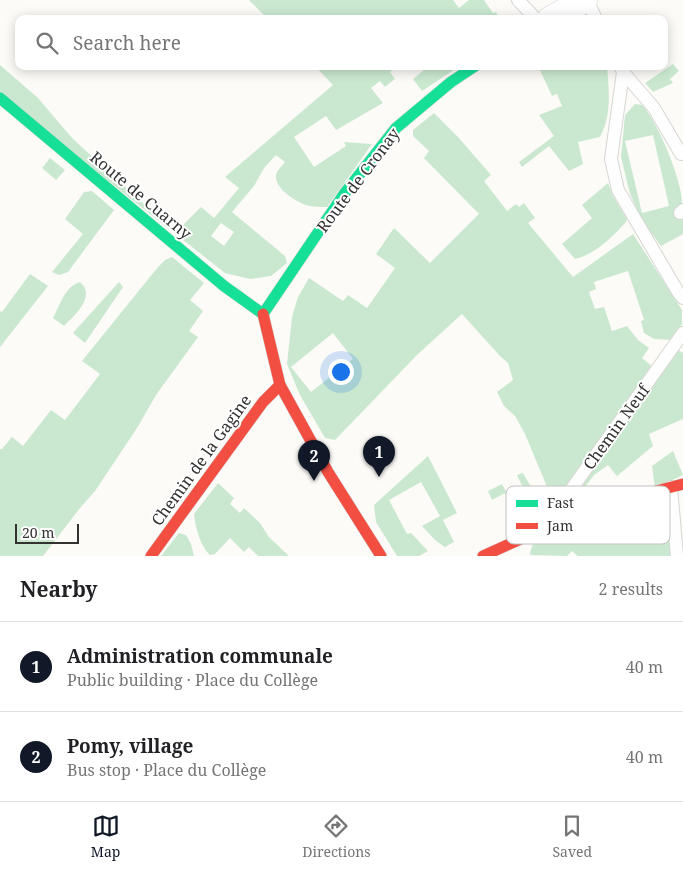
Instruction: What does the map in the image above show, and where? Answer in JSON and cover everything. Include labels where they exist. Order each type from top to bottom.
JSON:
[{"type":"street","points":[[558,15],[586,0]]},
{"type":"street","name":"Route de Cronay","points":[[263,314],[344,194],[396,128],[451,82],[469,70]]},
{"type":"street","name":"Route de Cuarny","points":[[0,98],[224,286],[263,314]]},
{"type":"street","points":[[263,314],[280,385],[328,472],[380,556]]},
{"type":"street","name":"Chemin de la Gagine","points":[[151,556],[263,402],[280,385]]},
{"type":"street","points":[[483,556],[510,544]]},
{"type":"lane","points":[[518,0],[532,15]]},
{"type":"lane","points":[[586,0],[594,15]]},
{"type":"lane","points":[[622,70],[611,159],[618,190],[683,298]]},
{"type":"lane","points":[[623,70],[654,108],[682,155]]},
{"type":"lane","name":"Chemin Neuf","points":[[573,486],[683,333]]},
{"type":"lane","points":[[677,486],[678,556]]},
{"type":"green space","points":[[249,0],[453,0],[459,8],[469,0],[484,0],[493,13],[496,12],[498,15],[264,15]]},
{"type":"green space","points":[[673,64],[679,71],[670,79],[673,83],[653,92],[645,83],[664,70],[668,70],[668,67]]},
{"type":"green space","points":[[0,65],[38,98],[72,138],[175,233],[201,207],[214,218],[239,188],[225,177],[333,85],[319,70],[392,70],[390,72],[395,79],[385,87],[380,81],[371,88],[383,103],[336,130],[326,116],[294,137],[314,167],[346,146],[344,142],[372,144],[327,207],[306,205],[291,197],[278,185],[276,175],[285,162],[276,155],[264,168],[254,186],[232,212],[285,256],[287,263],[271,276],[250,279],[225,273],[0,96]],"holes":[[[221,223],[234,232],[224,246],[211,236]]]},
{"type":"green space","points":[[424,70],[454,70],[422,91],[413,79]]},
{"type":"green space","points":[[540,70],[607,70],[609,103],[604,129],[600,137],[578,142],[583,164],[569,171],[549,146],[522,167],[519,162],[554,136],[539,115],[562,106],[557,94],[552,96]]},
{"type":"green space","points":[[635,104],[642,105],[662,137],[678,181],[682,203],[677,209],[683,215],[683,234],[661,246],[643,222],[630,194],[621,157],[625,115]],"holes":[[[653,135],[669,206],[642,213],[625,141]]]},
{"type":"green space","points":[[434,113],[491,175],[484,181],[507,211],[516,204],[519,207],[524,203],[535,218],[528,223],[573,277],[633,234],[682,310],[682,324],[672,340],[654,339],[644,333],[641,321],[644,320],[628,271],[594,282],[596,289],[589,292],[595,309],[604,307],[612,331],[627,326],[638,340],[649,348],[642,358],[653,367],[569,486],[547,486],[525,434],[515,416],[504,406],[497,392],[513,380],[508,363],[462,314],[418,354],[335,440],[325,438],[300,395],[287,364],[292,317],[298,297],[309,278],[343,301],[348,295],[367,308],[395,268],[376,254],[394,228],[430,263],[479,214],[424,158],[429,151],[413,136],[413,130]],"holes":[[[333,333],[353,359],[311,392],[291,367]]]},
{"type":"green space","points":[[50,158],[65,170],[56,180],[42,168]]},
{"type":"green space","points":[[608,183],[613,196],[627,219],[626,222],[597,249],[575,259],[562,244],[592,218],[582,205]]},
{"type":"green space","points":[[92,191],[114,210],[68,272],[59,275],[52,272],[83,234],[65,219],[84,192]]},
{"type":"green space","points":[[172,257],[204,283],[190,300],[203,311],[189,331],[198,337],[156,395],[137,428],[95,491],[43,556],[0,556],[0,449],[12,437],[23,446],[51,410],[65,420],[100,374],[82,361],[158,267],[165,260]]},
{"type":"green space","points":[[30,274],[48,286],[0,347],[0,311],[2,312]]},
{"type":"green space","points":[[80,282],[85,288],[85,299],[82,306],[64,326],[53,318],[70,287]]},
{"type":"green space","points":[[119,282],[123,287],[85,343],[73,333]]},
{"type":"green space","points":[[678,350],[683,353],[683,419],[649,434],[653,446],[617,476],[608,465],[594,475],[586,486],[581,486]]},
{"type":"green space","points":[[673,451],[683,475],[659,486],[655,486],[652,466]]},
{"type":"green space","points":[[428,456],[457,513],[443,520],[454,542],[445,547],[436,541],[422,526],[440,516],[421,482],[389,500],[407,534],[411,533],[428,551],[419,556],[397,556],[376,522],[374,505]]},
{"type":"green space","points":[[523,473],[530,486],[522,486],[517,475]]},
{"type":"green space","points":[[218,483],[234,498],[230,504],[240,513],[244,508],[260,523],[269,537],[289,556],[258,556],[249,547],[244,552],[230,538],[215,554],[210,555],[199,536],[194,514]]},
{"type":"green space","points":[[502,484],[506,495],[505,493],[492,500],[488,491]]},
{"type":"green space","points":[[179,533],[186,535],[194,556],[161,556]]},
{"type":"green space","points":[[670,539],[672,556],[578,556],[572,551],[567,556],[530,555],[533,544],[670,544]]},
{"type":"traffic: fast","points":[[263,314],[344,194],[396,128],[451,82],[469,70]]},
{"type":"traffic: fast","points":[[0,98],[224,286],[263,314]]},
{"type":"traffic: jam","points":[[263,314],[280,385],[328,472],[381,556]]},
{"type":"traffic: jam","points":[[151,556],[263,402],[280,385]]},
{"type":"traffic: jam","points":[[670,487],[683,484]]},
{"type":"traffic: jam","points":[[483,556],[510,544]]},
{"type":"place","name":"Administration communale","points":[[379,477]]},
{"type":"place","name":"Pomy, village","points":[[314,481]]}]
